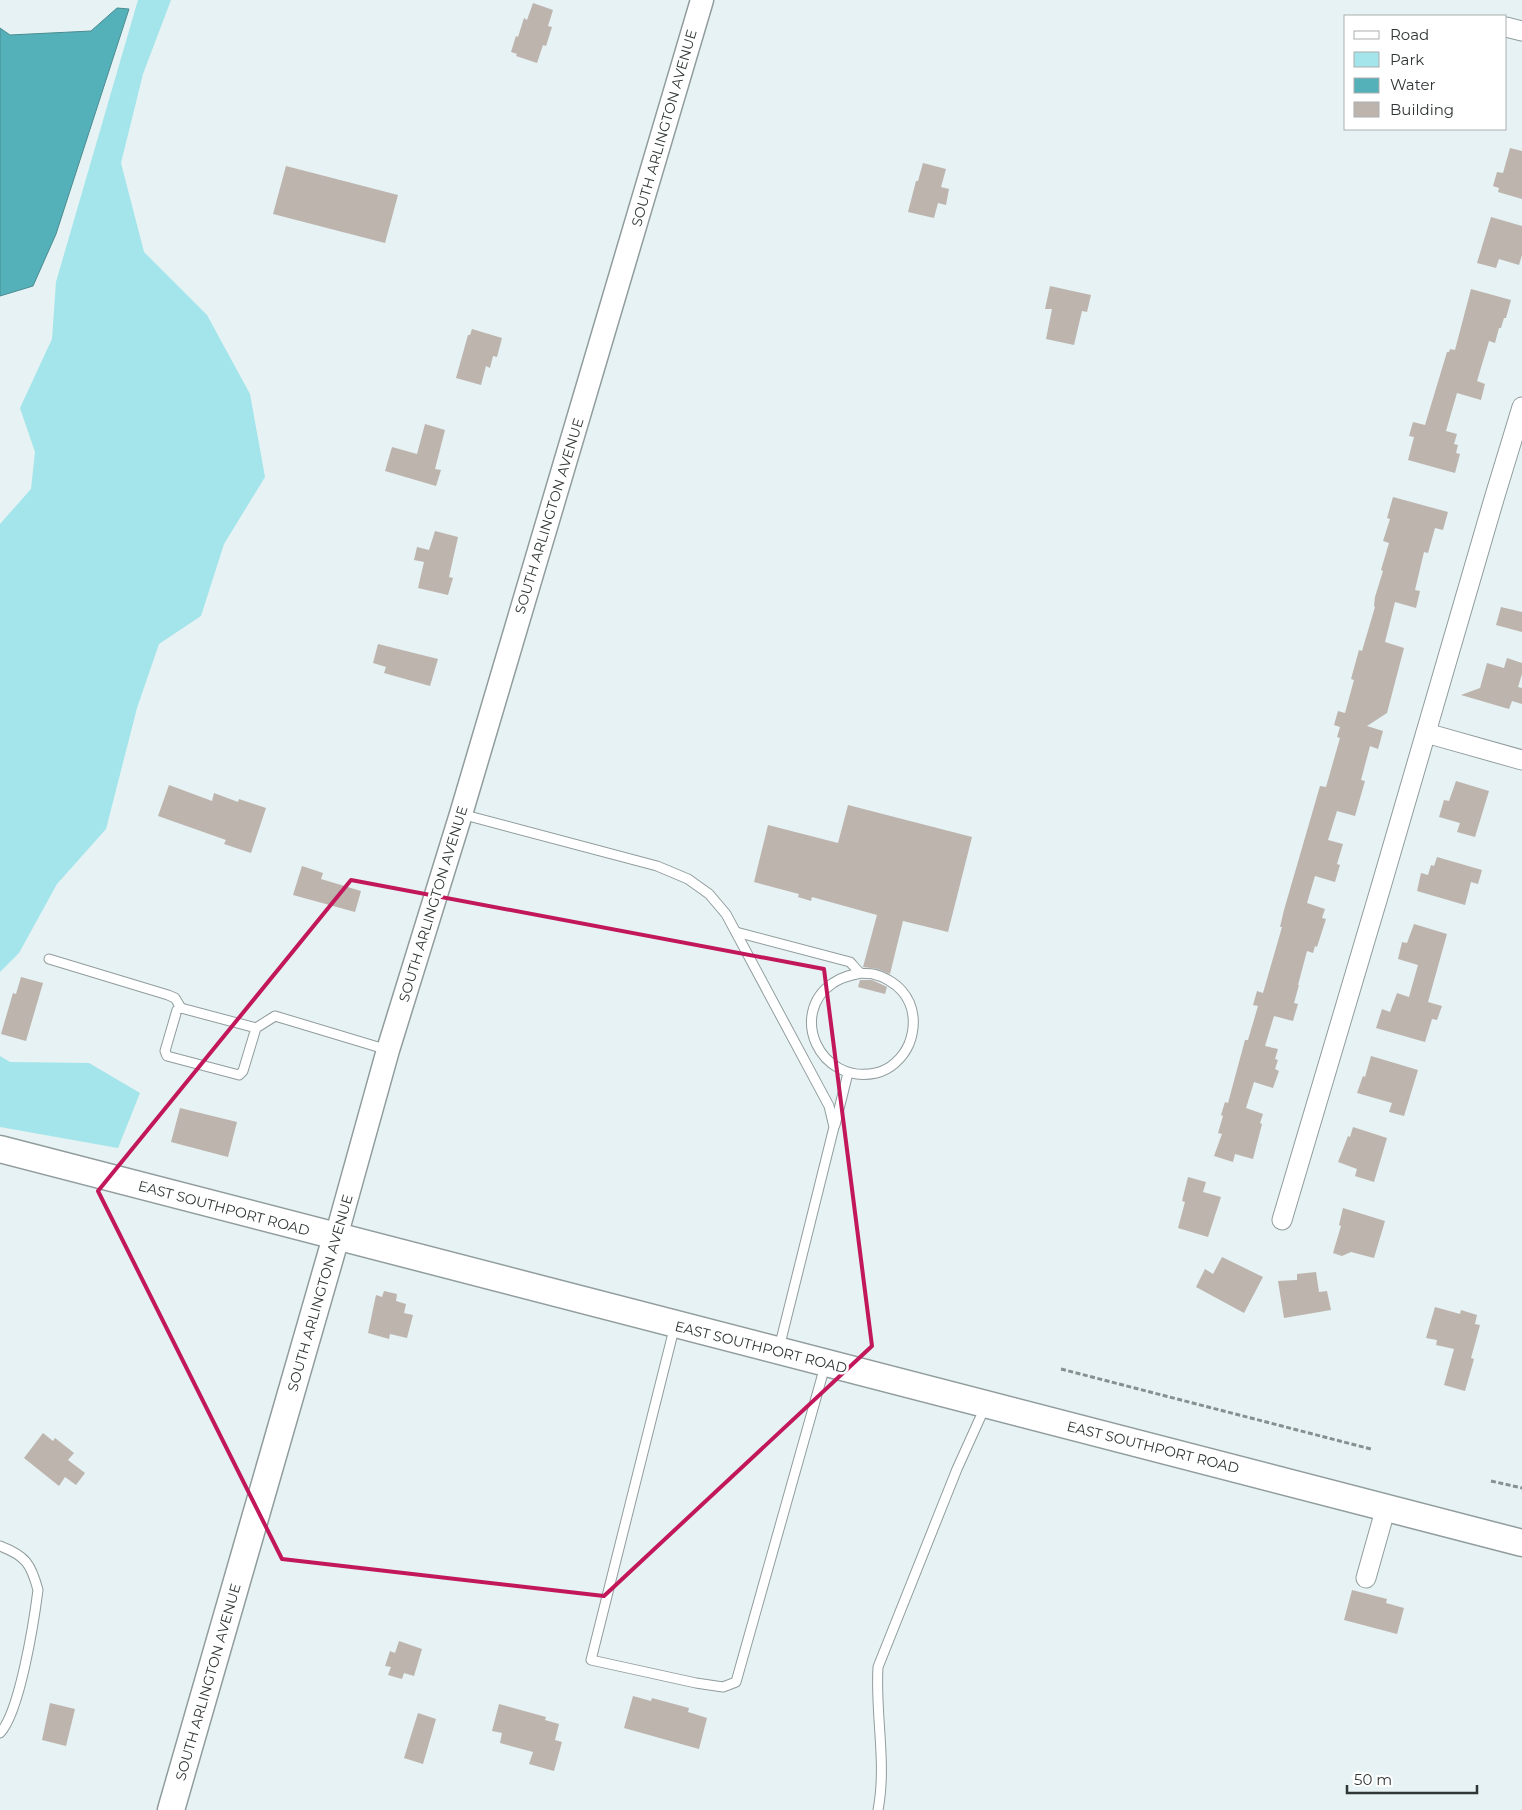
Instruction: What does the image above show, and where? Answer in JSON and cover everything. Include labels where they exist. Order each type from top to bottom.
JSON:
[{"type":"main road","name":"EAST SOUTHPORT ROAD","points":[[0,1149],[1522,1543]]},
{"type":"main road","name":"SOUTH ARLINGTON AVENUE","points":[[171,1810],[336,1237]]},
{"type":"street","name":"SOUTH ARLINGTON AVENUE","points":[[336,1237],[388,1050],[461,814],[702,0]]},
{"type":"street","points":[[1507,27],[1522,32]]},
{"type":"street","points":[[1282,1220],[1522,408]]},
{"type":"street","points":[[1426,734],[1522,760]]},
{"type":"street","points":[[1366,1578],[1386,1507]]},
{"type":"lane","points":[[461,814],[657,866],[688,878],[709,894],[726,914],[736,932],[829,1106],[834,1127]]},
{"type":"lane","points":[[736,932],[850,962],[861,972]]},
{"type":"lane","points":[[48,959],[168,995],[175,998],[181,1008],[256,1028]]},
{"type":"lane","points":[[861,972],[876,974],[889,980],[902,990],[910,1004],[914,1019],[913,1035],[907,1050],[896,1062],[882,1071],[865,1075],[848,1073],[834,1066],[822,1055],[814,1041],[811,1025],[813,1010],[820,995],[831,984],[845,976],[861,972]]},
{"type":"lane","points":[[181,1008],[177,1010],[165,1051],[167,1056],[238,1074],[243,1071],[256,1028],[275,1016],[388,1050]]},
{"type":"lane","points":[[778,1351],[848,1073]]},
{"type":"lane","points":[[675,1324],[592,1660],[696,1683],[723,1687],[736,1682],[826,1363]]},
{"type":"lane","points":[[878,1810],[881,1788],[878,1667],[967,1443],[986,1404]]},
{"type":"lane","points":[[0,1546],[11,1550],[28,1562],[34,1574],[38,1590],[15,1701],[5,1727],[0,1733]]},
{"type":"path","points":[[1061,1369],[1371,1449]]},
{"type":"path","points":[[1491,1481],[1522,1488]]},
{"type":"highlighted area","points":[[351,880],[824,969],[872,1346],[604,1596],[282,1559],[98,1191]]},
{"type":"green space","points":[[138,0],[171,0],[143,74],[121,163],[144,252],[207,315],[250,394],[265,477],[224,544],[201,616],[159,644],[137,708],[106,829],[57,884],[19,953],[0,972],[0,524],[31,489],[35,452],[20,408],[52,339],[56,282]]},
{"type":"green space","points":[[0,1056],[10,1062],[89,1063],[140,1093],[118,1148],[0,1127]]},
{"type":"water","points":[[117,8],[129,9],[56,234],[33,286],[0,296],[0,28],[10,35],[91,31]]},
{"type":"building","points":[[533,3],[553,10],[548,26],[552,27],[546,46],[543,45],[537,63],[516,56],[517,54],[511,52],[524,18],[527,20]]},
{"type":"building","points":[[1510,148],[1522,151],[1522,199],[1498,192],[1499,188],[1493,186],[1497,172],[1503,173]]},
{"type":"building","points":[[923,163],[946,169],[941,187],[949,189],[946,205],[938,203],[934,218],[908,212]]},
{"type":"building","points":[[286,166],[398,195],[385,243],[273,214]]},
{"type":"building","points":[[1491,217],[1522,226],[1522,255],[1519,265],[1499,259],[1496,268],[1477,263]]},
{"type":"building","points":[[1050,286],[1091,295],[1087,312],[1082,311],[1074,345],[1046,339],[1052,309],[1045,309]]},
{"type":"building","points":[[1471,289],[1511,300],[1506,318],[1504,318],[1501,328],[1499,328],[1495,343],[1489,341],[1477,381],[1485,384],[1481,400],[1457,393],[1446,431],[1457,434],[1454,444],[1458,445],[1456,453],[1460,454],[1455,473],[1408,460],[1414,437],[1409,436],[1413,422],[1425,425],[1447,352],[1450,349],[1455,350]]},
{"type":"building","points":[[472,329],[502,338],[497,357],[493,356],[490,368],[486,366],[481,385],[456,378],[468,335],[470,335]]},
{"type":"building","points":[[425,424],[445,430],[435,469],[441,470],[436,486],[385,471],[392,447],[417,454]]},
{"type":"building","points":[[1393,497],[1448,512],[1443,530],[1435,528],[1428,553],[1424,552],[1415,590],[1420,591],[1416,608],[1395,602],[1385,642],[1404,648],[1387,713],[1367,726],[1383,731],[1378,749],[1370,746],[1361,780],[1365,781],[1355,816],[1337,811],[1328,840],[1343,844],[1337,864],[1340,865],[1335,882],[1315,876],[1307,903],[1325,909],[1322,918],[1326,919],[1317,947],[1315,946],[1313,953],[1307,951],[1294,1003],[1298,1004],[1293,1021],[1274,1016],[1265,1046],[1278,1049],[1275,1059],[1278,1060],[1275,1069],[1279,1071],[1273,1088],[1254,1082],[1246,1108],[1263,1114],[1253,1159],[1235,1154],[1233,1162],[1214,1156],[1222,1134],[1218,1133],[1223,1116],[1221,1115],[1225,1102],[1228,1103],[1245,1040],[1248,1040],[1258,1006],[1253,1005],[1257,991],[1263,993],[1282,927],[1280,927],[1284,910],[1320,786],[1326,787],[1340,738],[1337,737],[1340,727],[1334,725],[1338,711],[1345,713],[1354,680],[1351,679],[1359,650],[1362,651],[1375,607],[1375,597],[1389,543],[1383,541],[1390,519],[1387,518]]},
{"type":"building","points":[[435,531],[458,537],[449,577],[453,578],[448,595],[418,588],[424,562],[414,560],[417,547],[429,550]]},
{"type":"building","points":[[1501,607],[1522,612],[1522,632],[1496,625]]},
{"type":"building","points":[[378,644],[438,659],[430,686],[384,673],[386,667],[373,663]]},
{"type":"building","points":[[1507,658],[1522,663],[1522,674],[1518,687],[1522,688],[1522,704],[1512,701],[1509,709],[1461,695],[1480,688],[1487,663],[1504,668]]},
{"type":"building","points":[[1456,781],[1489,791],[1475,837],[1457,832],[1460,823],[1439,817],[1444,800],[1449,801]]},
{"type":"building","points":[[169,785],[212,801],[214,793],[238,802],[239,799],[266,808],[251,853],[224,844],[226,840],[158,816]]},
{"type":"building","points":[[848,805],[972,837],[948,932],[903,921],[890,974],[878,969],[863,967],[877,915],[812,897],[811,901],[798,897],[799,894],[754,882],[768,825],[838,843]]},
{"type":"building","points":[[1437,857],[1482,870],[1478,884],[1471,882],[1465,905],[1417,891],[1421,873],[1428,875],[1431,865],[1434,866]]},
{"type":"building","points":[[302,866],[323,873],[321,879],[361,891],[355,912],[293,895]]},
{"type":"building","points":[[1414,924],[1447,934],[1428,1002],[1442,1006],[1437,1020],[1432,1019],[1425,1042],[1376,1028],[1382,1009],[1390,1012],[1397,993],[1409,997],[1418,965],[1398,959],[1402,942],[1407,943]]},
{"type":"building","points":[[21,977],[43,983],[26,1041],[1,1034],[13,993],[16,994]]},
{"type":"building","points":[[860,980],[872,980],[887,987],[885,994],[858,987]]},
{"type":"building","points":[[1371,1056],[1418,1070],[1404,1116],[1389,1112],[1392,1103],[1357,1093],[1363,1076],[1365,1077]]},
{"type":"building","points":[[180,1108],[237,1122],[228,1157],[171,1142]]},
{"type":"building","points":[[1353,1127],[1387,1138],[1374,1182],[1355,1176],[1357,1169],[1338,1162]]},
{"type":"building","points":[[1188,1177],[1206,1182],[1203,1192],[1221,1197],[1208,1237],[1178,1228],[1185,1202],[1182,1201]]},
{"type":"building","points":[[1343,1208],[1385,1221],[1374,1258],[1351,1252],[1342,1256],[1333,1253],[1341,1226],[1339,1225]]},
{"type":"building","points":[[1222,1257],[1263,1277],[1244,1313],[1196,1287],[1205,1269],[1213,1274]]},
{"type":"building","points":[[1316,1272],[1319,1292],[1327,1291],[1331,1310],[1284,1318],[1278,1281],[1297,1280],[1297,1274]]},
{"type":"building","points":[[384,1291],[397,1294],[396,1301],[406,1304],[404,1313],[413,1315],[407,1338],[390,1334],[389,1339],[368,1333],[376,1295],[382,1297]]},
{"type":"building","points":[[1435,1307],[1460,1314],[1461,1310],[1477,1315],[1475,1324],[1480,1325],[1471,1358],[1474,1359],[1465,1391],[1444,1385],[1454,1349],[1436,1345],[1437,1340],[1426,1338]]},
{"type":"building","points":[[43,1433],[53,1441],[55,1438],[74,1453],[68,1460],[85,1473],[76,1485],[65,1477],[59,1486],[24,1458]]},
{"type":"building","points":[[1352,1590],[1387,1599],[1386,1603],[1404,1608],[1397,1634],[1344,1620]]},
{"type":"building","points":[[399,1641],[422,1649],[414,1676],[404,1673],[402,1679],[388,1675],[391,1667],[385,1666],[390,1651],[395,1653]]},
{"type":"building","points":[[633,1696],[651,1701],[652,1698],[689,1708],[688,1712],[707,1718],[699,1749],[624,1728]]},
{"type":"building","points":[[50,1703],[75,1709],[66,1746],[42,1740]]},
{"type":"building","points":[[499,1704],[546,1717],[545,1720],[559,1724],[555,1740],[562,1742],[554,1771],[529,1764],[533,1752],[500,1743],[502,1733],[492,1731]]},
{"type":"building","points":[[418,1713],[436,1719],[423,1764],[404,1758]]}]
